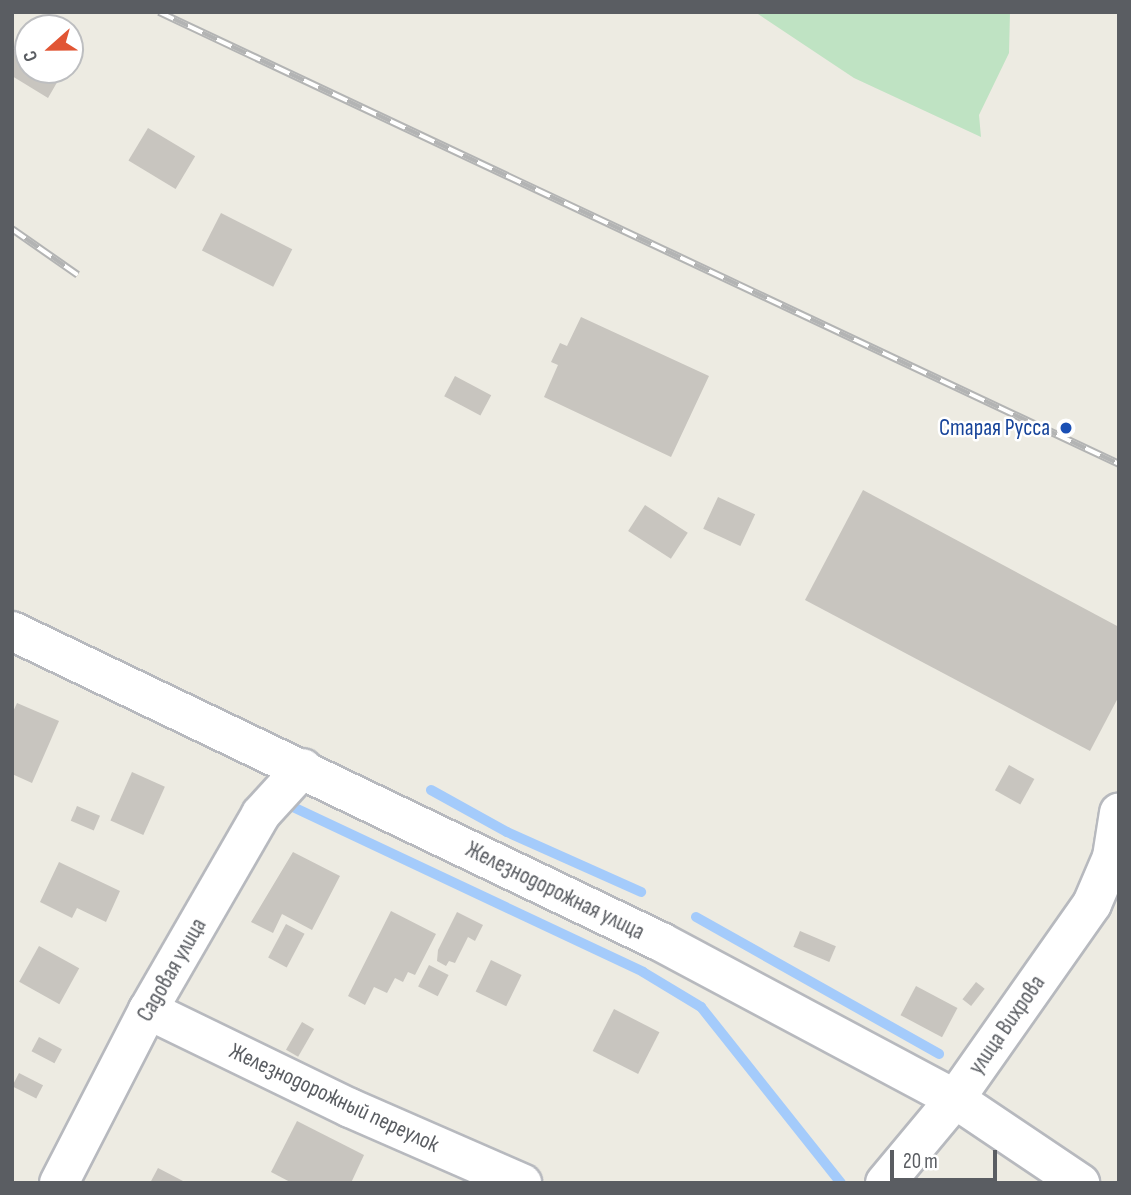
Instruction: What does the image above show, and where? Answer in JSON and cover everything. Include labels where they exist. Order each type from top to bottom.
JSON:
[{"type":"street","name":"Железнодорожная улица","points":[[12,631],[303,768],[661,942],[955,1099],[1080,1183]]},
{"type":"street","name":"Садовая улица","points":[[59,1183],[148,1010],[261,814],[303,768]]},
{"type":"street","name":"улица Вихрова","points":[[886,1183],[955,1099],[1092,904],[1116,859],[1119,813]]},
{"type":"street","name":"Железнодорожный переулок","points":[[148,1010],[350,1108],[522,1183]]},
{"type":"green space","points":[[755,12],[1010,12],[1009,53],[979,115],[981,137],[854,78]]},
{"type":"building","points":[[12,50],[14,77],[12,76]]},
{"type":"building","points":[[25,84],[56,84],[48,98]]},
{"type":"building","points":[[148,128],[195,156],[176,189],[128,161]]},
{"type":"building","points":[[221,213],[292,249],[273,287],[202,250]]},
{"type":"building","points":[[581,317],[709,376],[671,457],[544,397],[558,365],[551,362],[560,343],[567,346]]},
{"type":"building","points":[[455,376],[491,395],[480,416],[444,396]]},
{"type":"building","points":[[863,490],[1119,627],[1119,696],[1090,751],[805,600]]},
{"type":"building","points":[[718,497],[755,514],[740,546],[703,529]]},
{"type":"building","points":[[645,505],[688,533],[671,559],[628,531]]},
{"type":"building","points":[[17,703],[59,721],[32,783],[12,774],[12,714]]},
{"type":"building","points":[[1009,765],[1034,779],[1020,804],[995,790]]},
{"type":"building","points":[[132,772],[165,787],[143,835],[110,820]]},
{"type":"building","points":[[77,806],[100,816],[94,830],[71,821]]},
{"type":"building","points":[[293,852],[340,876],[312,930],[282,914],[273,933],[251,922]]},
{"type":"building","points":[[59,862],[120,891],[106,922],[77,908],[72,918],[40,902]]},
{"type":"building","points":[[391,911],[436,934],[415,975],[408,972],[403,982],[395,978],[387,993],[374,987],[365,1005],[348,996]]},
{"type":"building","points":[[457,912],[483,925],[475,941],[468,937],[455,963],[449,961],[446,966],[437,961],[438,950]]},
{"type":"building","points":[[286,924],[305,934],[287,967],[268,958]]},
{"type":"building","points":[[800,931],[836,946],[829,962],[793,947]]},
{"type":"building","points":[[39,946],[79,968],[59,1004],[19,982]]},
{"type":"building","points":[[491,960],[522,975],[506,1006],[476,991]]},
{"type":"building","points":[[429,965],[449,975],[438,996],[418,986]]},
{"type":"building","points":[[976,982],[985,989],[971,1006],[962,999]]},
{"type":"building","points":[[916,986],[957,1008],[942,1037],[901,1015]]},
{"type":"building","points":[[614,1009],[659,1032],[638,1074],[593,1051]]},
{"type":"building","points":[[302,1022],[314,1029],[298,1057],[286,1050]]},
{"type":"building","points":[[39,1037],[62,1049],[54,1063],[31,1051]]},
{"type":"building","points":[[19,1073],[43,1085],[36,1099],[12,1086]]},
{"type":"building","points":[[297,1121],[364,1155],[351,1183],[292,1183],[271,1172]]},
{"type":"building","points":[[158,1168],[183,1181],[182,1183],[150,1183]]},
{"type":"waterway","points":[[431,790],[507,832],[641,892]]},
{"type":"waterway","points":[[293,807],[643,972],[701,1007],[841,1183]]},
{"type":"waterway","points":[[696,917],[939,1054]]},
{"type":"railway","points":[[159,12],[1119,464]]},
{"type":"railway","points":[[12,229],[78,275]]},
{"type":"place","name":"Старая Русса","points":[[1066,428]]}]
